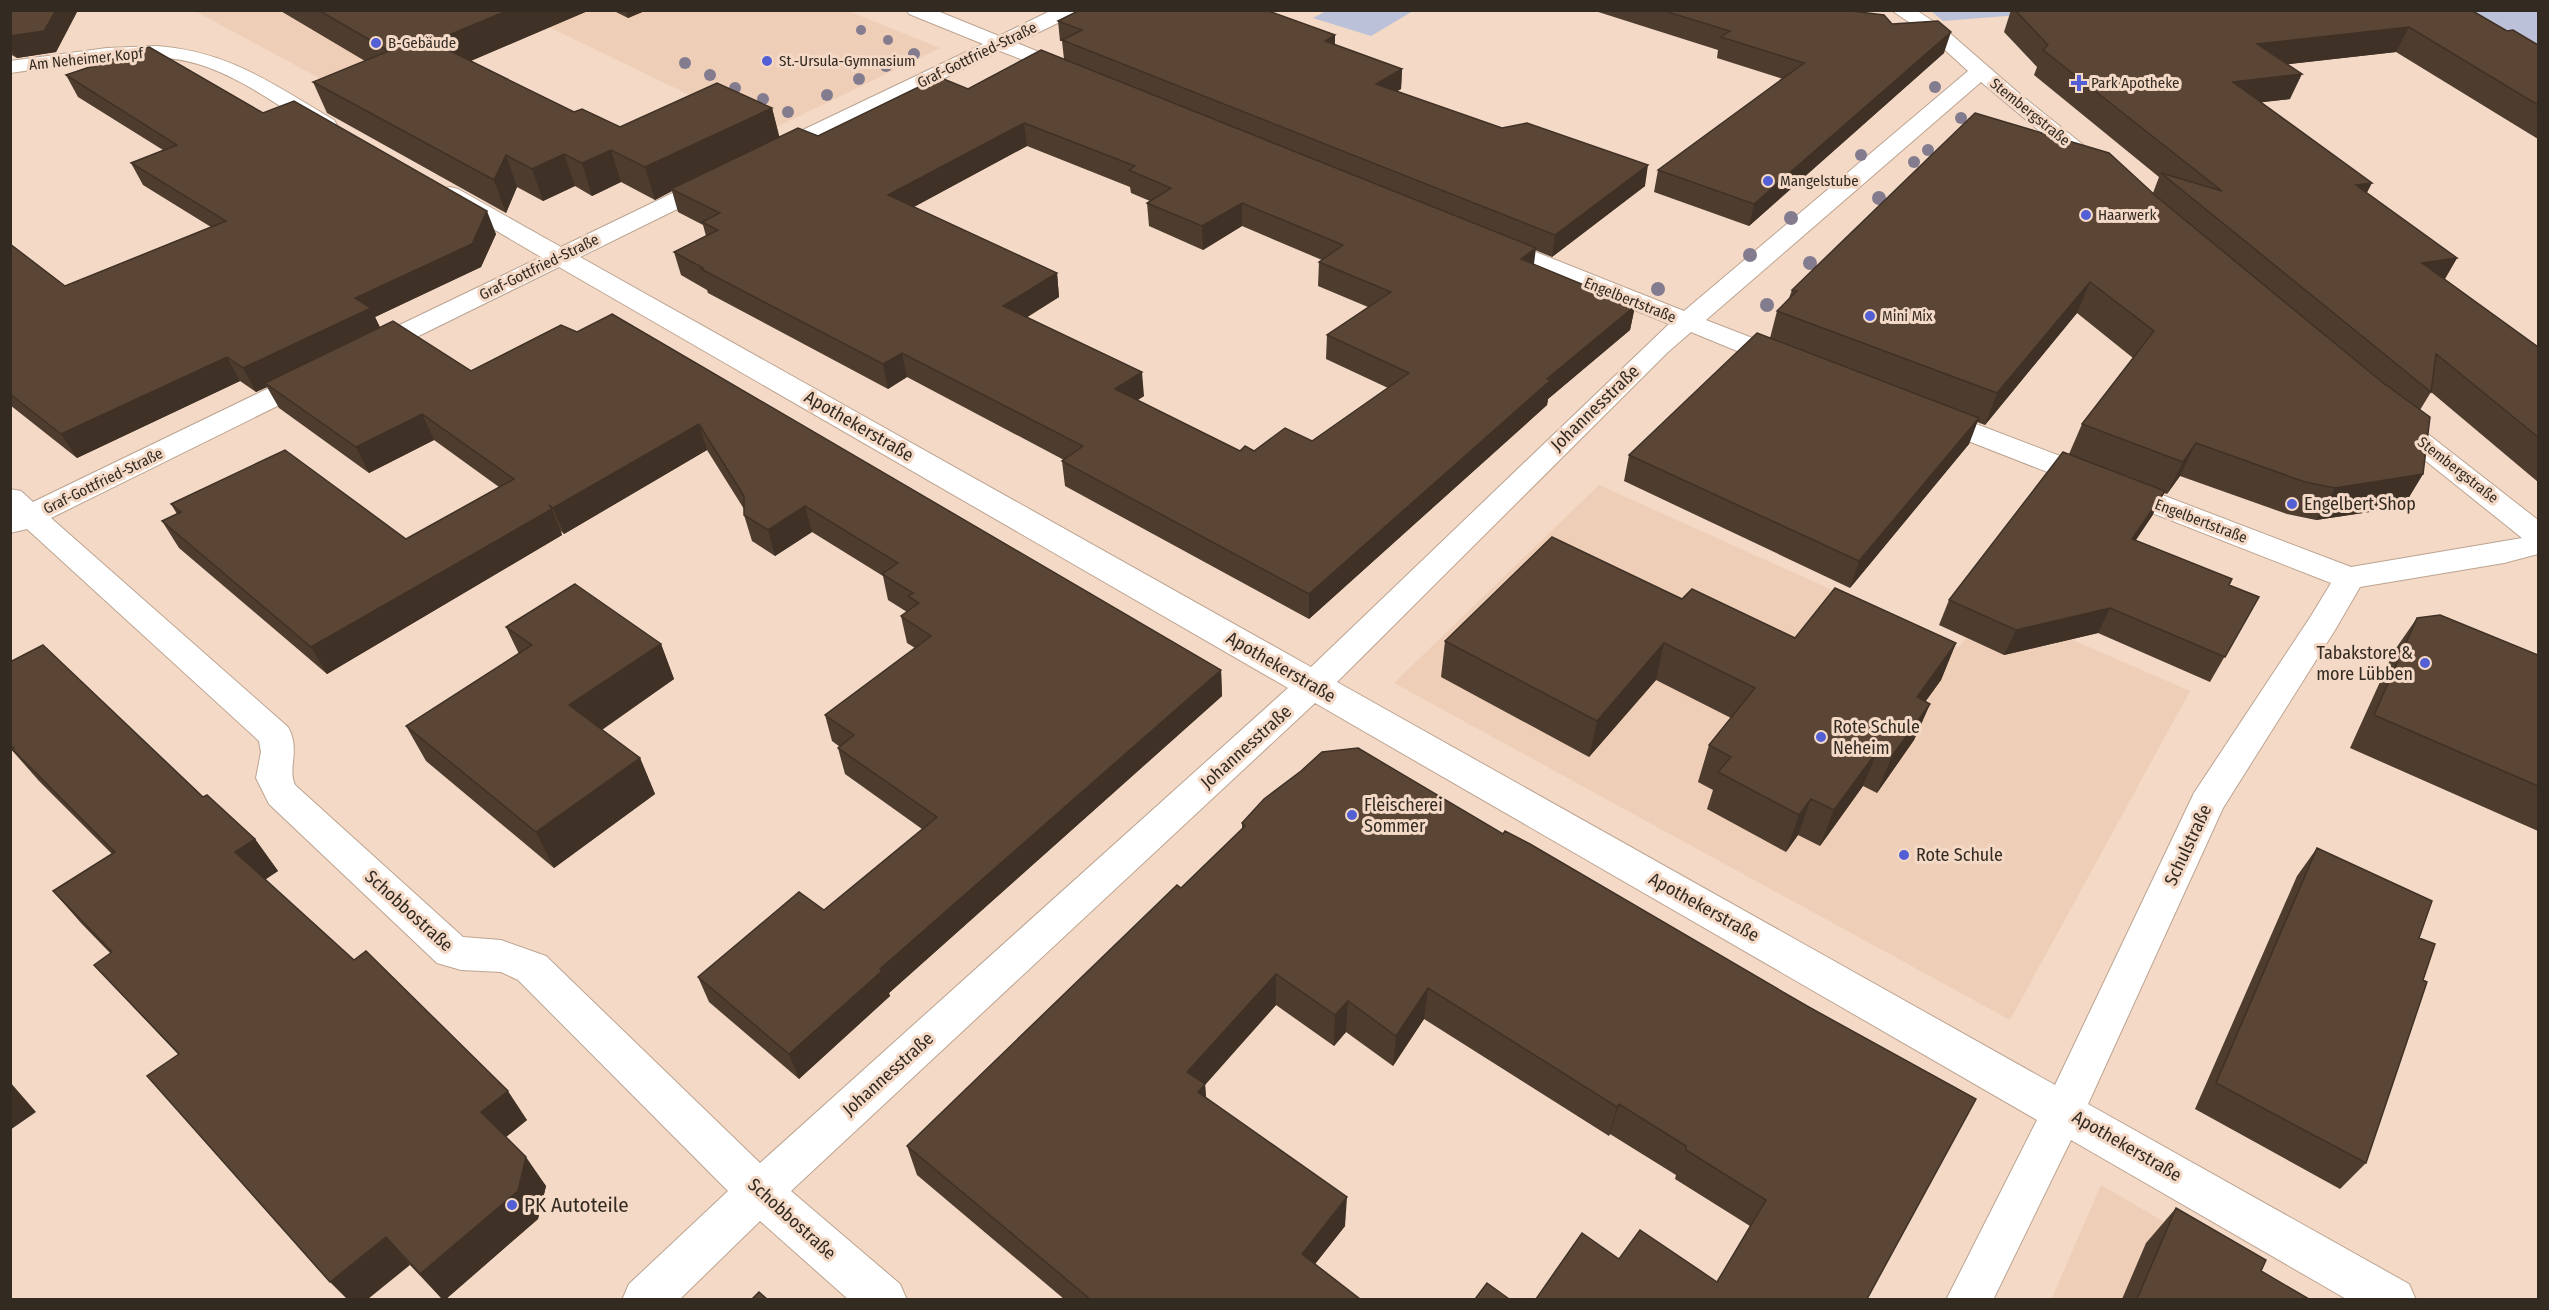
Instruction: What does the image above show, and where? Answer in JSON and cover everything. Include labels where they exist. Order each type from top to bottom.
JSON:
[{"type":"street","points":[[916,10],[1095,82]]},
{"type":"street","name":"Graf-Gottfried-Straße","points":[[753,163],[1069,10]]},
{"type":"street","name":"Stembergstraße","points":[[1901,10],[1938,33],[1980,72],[2078,150],[2112,181]]},
{"type":"street","name":"Stembergstraße","points":[[1923,10],[1938,33]]},
{"type":"street","points":[[1891,29],[1938,33]]},
{"type":"street","name":"Am Neheimer Kopf","points":[[10,67],[141,52],[162,52],[204,58],[235,72],[350,138]]},
{"type":"street","name":"Johannesstraße","points":[[645,1299],[1313,685],[1685,322],[1980,72]]},
{"type":"street","name":"Graf-Gottfried-Straße","points":[[17,513],[344,363],[732,173]]},
{"type":"street","name":"Apothekerstraße","points":[[431,184],[2393,1299]]},
{"type":"street","name":"Engelbertstraße","points":[[1467,234],[1806,369]]},
{"type":"street","name":"Stembergstraße","points":[[2374,406],[2459,470],[2538,535]]},
{"type":"street","name":"Engelbertstraße","points":[[1906,408],[2349,578]]},
{"type":"street","name":"Schobbostraße","points":[[17,513],[276,736],[278,752],[274,778],[282,794],[451,951],[461,955],[513,958],[532,968],[759,1192],[884,1299]]},
{"type":"street","points":[[2349,578],[2504,553],[2538,544]]},
{"type":"street","name":"Schulstraße","points":[[1968,1299],[2064,1110],[2207,803],[2324,622],[2349,578]]},
{"type":"shaded area","points":[[1328,10],[1413,11],[1371,36],[1313,18]]},
{"type":"shaded area","name":"St.-Ursula-Gymnasium","points":[[195,11],[848,11],[940,48],[766,132],[524,15],[323,80]]},
{"type":"shaded area","points":[[1931,11],[2068,11],[1943,21]]},
{"type":"shaded area","points":[[2440,11],[2538,11],[2538,58]]},
{"type":"shaded area","name":"Rote Schule","points":[[1599,485],[1959,647],[1966,638],[1999,653],[2055,645],[2061,635],[2190,691],[2010,1020],[1394,683]]},
{"type":"shaded area","points":[[2101,1185],[2296,1299],[2051,1300]]},
{"type":"building","points":[[10,10],[56,10],[44,31],[10,36]]},
{"type":"building","points":[[318,10],[509,10],[432,42],[574,112],[582,109],[620,127],[717,83],[772,108],[645,167],[611,150],[582,163],[564,154],[532,169],[506,155],[494,180],[313,82],[389,51]]},
{"type":"building","points":[[1080,10],[1266,10],[1335,35],[1325,41],[1402,69],[1376,84],[1502,128],[1527,123],[1648,165],[1555,235],[1062,40],[1082,30],[1058,21]]},
{"type":"building","points":[[1661,10],[1844,10],[1884,15],[1892,24],[1938,21],[1951,32],[1754,204],[1658,170],[1804,63],[1721,37],[1730,31]]},
{"type":"building","points":[[2015,10],[2471,10],[2507,31],[2513,30],[2538,45],[2538,105],[2409,27],[2257,44],[2302,74],[2233,82],[2372,183],[2356,185],[2457,258],[2422,263],[2538,347],[2538,437],[2436,354],[2431,392],[2161,173],[2222,191],[2043,50],[2048,45]]},
{"type":"building","points":[[149,47],[263,113],[294,101],[487,211],[472,244],[355,298],[371,308],[243,368],[227,357],[61,434],[10,394],[10,244],[65,286],[226,221],[131,163],[177,145],[66,75]]},
{"type":"building","points":[[1041,50],[1536,248],[1521,259],[1635,306],[1547,379],[1551,380],[1309,594],[1062,461],[1083,446],[902,353],[883,364],[701,269],[703,268],[674,252],[718,230],[702,222],[720,213],[671,189],[798,128],[818,136],[939,77],[968,89]],"holes":[[[1024,123],[1135,166],[1129,170],[1171,188],[1147,203],[1202,226],[1242,203],[1343,245],[1319,262],[1391,292],[1327,335],[1409,373],[1312,441],[1285,428],[1254,451],[1245,446],[1240,451],[1115,389],[1142,372],[1003,306],[1057,273],[888,195]]]},
{"type":"building","points":[[1975,113],[2109,153],[2157,197],[2382,382],[2430,417],[2423,474],[2335,488],[2305,482],[2196,443],[2183,462],[2082,424],[2154,331],[2090,282],[1997,393],[1777,311],[1797,291],[1792,290]]},
{"type":"building","points":[[612,314],[1221,670],[880,969],[882,971],[789,1054],[698,977],[799,892],[824,910],[937,817],[838,748],[854,735],[825,715],[931,636],[901,616],[919,603],[908,596],[913,593],[882,574],[898,563],[805,506],[768,530],[744,515],[744,496],[699,424],[553,508],[549,505],[552,509],[311,647],[162,521],[181,512],[171,504],[285,450],[406,539],[514,479],[422,414],[356,447],[265,383],[393,321],[471,371],[561,325],[577,332]]},
{"type":"building","points":[[1757,333],[1979,418],[1859,561],[1629,455]]},
{"type":"building","points":[[2063,452],[2165,491],[2132,539],[2232,579],[2229,585],[2259,597],[2225,657],[2110,608],[2016,630],[1949,600]]},
{"type":"building","points":[[1552,537],[1682,599],[1692,589],[1795,638],[1835,588],[1956,643],[1917,697],[1930,704],[1892,756],[1878,750],[1834,810],[1811,799],[1799,815],[1718,772],[1731,757],[1709,745],[1755,688],[1664,643],[1597,721],[1445,641]]},
{"type":"building","points":[[575,584],[661,644],[569,705],[640,758],[536,832],[406,726],[532,645],[506,627]]},
{"type":"building","points":[[2440,615],[2538,655],[2538,786],[2374,715],[2417,618]]},
{"type":"building","points":[[43,645],[203,797],[207,795],[255,839],[235,852],[354,960],[366,951],[508,1091],[481,1112],[526,1157],[518,1191],[420,1274],[386,1237],[330,1282],[147,1076],[179,1054],[94,965],[112,952],[53,891],[115,852],[10,745],[10,662]]},
{"type":"building","points":[[1358,748],[1503,834],[1505,831],[1530,844],[1807,1006],[1976,1099],[1867,1299],[1536,1299],[1582,1233],[1619,1259],[1640,1230],[1717,1282],[1766,1200],[1686,1150],[1686,1146],[1619,1104],[1617,1107],[1428,988],[1396,1036],[1348,1001],[1335,1015],[1276,974],[1187,1072],[1205,1084],[1198,1092],[1347,1197],[1302,1254],[1360,1299],[1090,1299],[907,1146],[1177,885],[1181,888],[1245,826],[1242,823],[1264,799],[1322,752]]},
{"type":"building","points":[[2317,848],[2432,901],[2419,938],[2435,944],[2423,980],[2427,982],[2366,1163],[2216,1083]]},
{"type":"building","points":[[2176,1208],[2266,1260],[2261,1271],[2309,1299],[2137,1299]]},
{"type":"building","points":[[1487,1283],[1509,1299],[1475,1299]]},
{"type":"building","points":[[759,1292],[767,1299],[752,1299]]},
{"type":"place","name":"B-Gebäude","points":[[376,43]]},
{"type":"place","name":"St.-Ursula-Gymnasium","points":[[767,61]]},
{"type":"place","name":"Park Apotheke","points":[[2079,83]]},
{"type":"place","name":"Mangelstube","points":[[1768,181]]},
{"type":"place","name":"Haarwerk","points":[[2086,215]]},
{"type":"place","name":"Mini Mix","points":[[1870,316]]},
{"type":"place","name":"Engelbert Shop","points":[[2292,504]]},
{"type":"place","name":"Tabakstore & more Lübben","points":[[2425,663]]},
{"type":"place","name":"Rote Schule Neheim","points":[[1821,737]]},
{"type":"place","name":"Fleischerei Sommer","points":[[1352,815]]},
{"type":"place","name":"Rote Schule","points":[[1904,855]]},
{"type":"place","name":"PK Autoteile","points":[[512,1205]]}]
